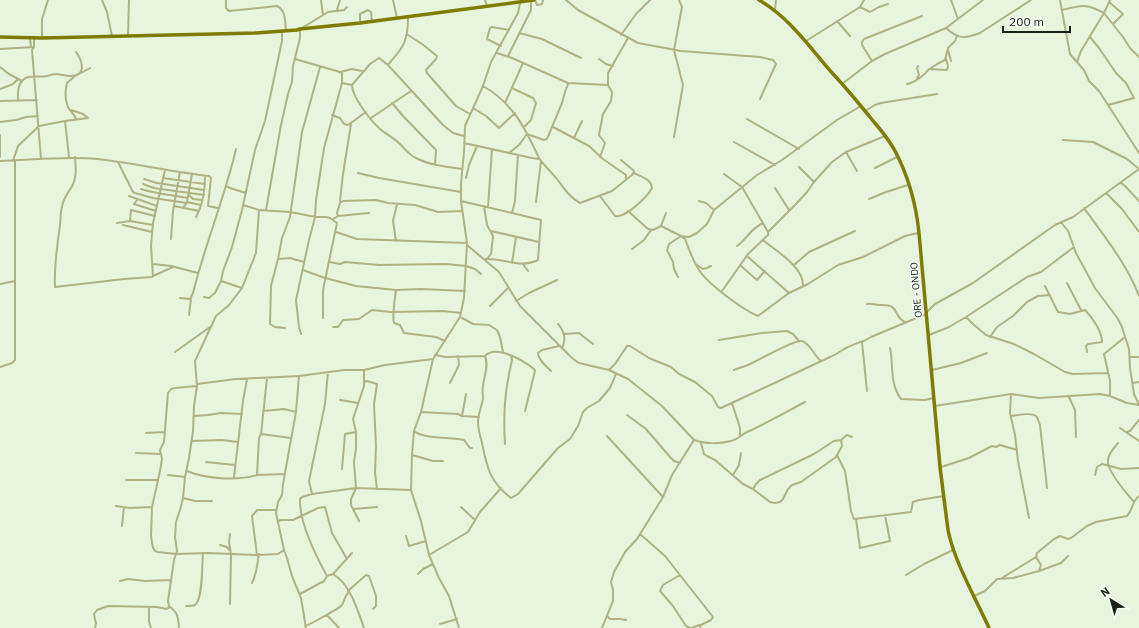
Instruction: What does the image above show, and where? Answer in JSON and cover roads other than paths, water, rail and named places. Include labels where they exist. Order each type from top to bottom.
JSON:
[{"type":"main road","points":[[0,37],[42,38],[128,36],[299,30],[533,0]]},
{"type":"main road","name":"ORE - ONDO","points":[[759,0],[775,10],[806,41],[861,106],[885,136],[898,157],[910,184],[916,210],[919,233],[940,467],[948,530],[954,550],[989,628]]},
{"type":"street","points":[[42,38],[42,19],[48,0]]},
{"type":"street","points":[[102,0],[107,12],[112,36]]},
{"type":"street","points":[[128,36],[129,0]]},
{"type":"street","points":[[204,297],[209,298],[215,293],[221,281],[232,246],[246,193],[255,150],[266,117],[284,31],[284,14],[277,6],[229,11],[226,8],[226,0]]},
{"type":"street","points":[[321,0],[323,15]]},
{"type":"street","points":[[337,10],[340,0]]},
{"type":"street","points":[[393,0],[397,18]]},
{"type":"street","points":[[485,0],[488,6]]},
{"type":"street","points":[[533,0],[537,6],[543,3],[543,0]]},
{"type":"street","points":[[508,56],[531,10],[533,0]]},
{"type":"street","points":[[566,0],[578,10],[638,43],[674,50],[760,57],[775,61],[775,68],[760,99]]},
{"type":"street","points":[[621,35],[636,14],[650,0]]},
{"type":"street","points":[[674,137],[683,85],[674,50],[682,7],[679,0]]},
{"type":"street","points":[[775,10],[776,0]]},
{"type":"street","points":[[806,41],[860,7],[864,0]]},
{"type":"street","points":[[951,0],[958,19]]},
{"type":"street","points":[[842,84],[872,61],[885,54],[946,28],[983,0]]},
{"type":"street","points":[[946,28],[957,36],[965,37],[980,33],[1030,0]]},
{"type":"street","points":[[1060,0],[1070,54],[1084,70],[1089,81],[1099,91],[1139,153]]},
{"type":"street","points":[[455,628],[459,627],[457,619],[449,596],[429,555],[421,521],[411,490],[414,431],[421,412],[433,359],[461,313],[465,291],[467,244],[461,192],[465,126],[483,86],[491,62],[501,46],[519,9],[518,1]]},
{"type":"street","points":[[1078,63],[1081,51],[1110,1],[1123,14],[1113,24]]},
{"type":"street","points":[[860,7],[870,12],[888,4]]},
{"type":"street","points":[[1062,10],[1079,5],[1090,6],[1104,13],[1130,48],[1139,57]]},
{"type":"street","points":[[266,210],[284,109],[292,82],[292,72],[300,38],[299,30],[328,12],[344,10],[347,7]]},
{"type":"street","points":[[360,23],[360,14],[368,10],[371,12],[372,21]]},
{"type":"street","points":[[388,65],[403,48],[408,35],[408,16]]},
{"type":"street","points":[[872,61],[862,45],[864,39],[922,16]]},
{"type":"street","points":[[837,21],[850,36]]},
{"type":"street","points":[[501,46],[487,39],[490,28],[492,27],[509,30]]},
{"type":"street","points":[[519,33],[542,39],[581,58]]},
{"type":"street","points":[[408,35],[437,56],[426,70],[427,73],[456,106],[470,114]]},
{"type":"street","points":[[931,68],[947,70],[948,66],[946,59],[948,50],[957,36]]},
{"type":"street","points":[[1090,37],[1116,73],[1126,83],[1134,98],[1107,105]]},
{"type":"street","points":[[30,47],[32,38]]},
{"type":"street","points":[[32,38],[40,126],[41,159]]},
{"type":"street","points":[[600,157],[605,143],[599,135],[603,114],[611,101],[612,92],[608,85],[608,73],[628,38]]},
{"type":"street","points":[[0,49],[33,48]]},
{"type":"street","points":[[948,50],[951,61]]},
{"type":"street","points":[[76,52],[82,65],[80,73]]},
{"type":"street","points":[[497,53],[508,56],[568,84],[608,85]]},
{"type":"street","points":[[462,169],[435,164],[417,159],[410,155],[397,142],[380,129],[354,95],[352,85],[362,72],[377,58],[388,65],[443,125],[453,133],[464,136]]},
{"type":"street","points":[[295,59],[340,72],[352,69],[362,72]]},
{"type":"street","points":[[599,59],[606,64],[613,66]]},
{"type":"street","points":[[906,84],[910,84],[946,59]]},
{"type":"street","points":[[506,103],[523,63]]},
{"type":"street","points":[[916,79],[919,75],[917,68],[918,66]]},
{"type":"street","points":[[0,67],[22,81]]},
{"type":"street","points":[[285,328],[275,327],[270,324],[271,286],[281,243],[288,225],[302,132],[320,67]]},
{"type":"street","points":[[76,119],[66,100],[66,87],[68,80],[90,68]]},
{"type":"street","points":[[302,334],[296,303],[302,270],[315,217],[322,157],[332,115],[342,83],[342,74],[340,72]]},
{"type":"street","points":[[18,101],[18,89],[22,81],[28,77],[47,76],[53,74],[69,76],[76,75]]},
{"type":"street","points":[[0,89],[13,84],[18,79]]},
{"type":"street","points":[[342,83],[352,85]]},
{"type":"street","points":[[527,134],[546,140],[553,127],[568,84]]},
{"type":"street","points":[[483,86],[496,94],[515,113],[524,127],[540,160],[571,196],[580,203],[612,191],[634,173]]},
{"type":"street","points":[[512,88],[533,98],[536,103],[531,120],[524,127]]},
{"type":"street","points":[[371,118],[411,91]]},
{"type":"street","points":[[865,111],[881,103],[937,94]]},
{"type":"street","points":[[0,101],[37,100]]},
{"type":"street","points":[[392,103],[436,150],[435,164]]},
{"type":"street","points":[[661,226],[682,236],[689,237],[697,233],[704,228],[714,210],[757,175],[775,165],[837,120],[861,106]]},
{"type":"street","points":[[473,108],[486,116],[499,128],[515,113]]},
{"type":"street","points":[[0,367],[12,364],[15,360],[14,161],[18,146],[40,126],[88,118],[79,112],[70,110]]},
{"type":"street","points":[[332,115],[340,118],[346,125],[351,124],[366,112]]},
{"type":"street","points":[[0,122],[38,116]]},
{"type":"street","points":[[747,119],[799,149]]},
{"type":"street","points":[[65,121],[69,158]]},
{"type":"street","points":[[574,138],[582,121]]},
{"type":"street","points":[[338,216],[337,213],[340,202],[342,174],[351,124]]},
{"type":"street","points":[[553,127],[589,146],[600,157],[626,175],[625,181]]},
{"type":"street","points":[[509,153],[519,145],[527,134]]},
{"type":"street","points":[[0,135],[0,157]]},
{"type":"street","points":[[722,292],[747,256],[807,192],[832,162],[846,152],[885,136]]},
{"type":"street","points":[[609,370],[615,364],[625,347],[630,346],[649,358],[671,367],[679,374],[695,382],[712,396],[720,408],[837,354],[844,348],[926,313],[935,304],[974,283],[1061,222],[1070,218],[1121,183],[1139,169],[1127,159],[1094,142],[1063,140]]},
{"type":"street","points":[[734,142],[775,165]]},
{"type":"street","points":[[464,144],[540,160]]},
{"type":"street","points":[[466,178],[469,164],[477,146]]},
{"type":"street","points":[[189,315],[198,273],[226,186],[236,148]]},
{"type":"street","points":[[488,207],[492,149]]},
{"type":"street","points":[[846,152],[857,171]]},
{"type":"street","points":[[512,213],[515,201],[518,155]]},
{"type":"street","points":[[75,157],[76,173],[72,187],[63,200],[61,208],[61,223],[56,257],[56,287],[124,279],[150,278],[173,267]]},
{"type":"street","points":[[0,161],[75,157],[118,161],[205,176],[211,178],[208,206],[218,208]]},
{"type":"street","points":[[875,168],[898,157]]},
{"type":"street","points":[[536,202],[540,160]]},
{"type":"street","points":[[600,196],[614,216],[619,216],[641,201],[652,188],[648,179],[634,173],[633,170],[621,160]]},
{"type":"street","points":[[118,161],[133,192],[145,196],[201,205]]},
{"type":"street","points":[[799,167],[814,182]]},
{"type":"street","points":[[153,276],[152,232],[165,170]]},
{"type":"street","points":[[171,240],[174,206],[180,172]]},
{"type":"street","points":[[358,173],[461,192]]},
{"type":"street","points":[[188,208],[187,203],[192,174]]},
{"type":"street","points":[[724,174],[742,187],[768,232]]},
{"type":"street","points":[[196,216],[204,195],[205,176]]},
{"type":"street","points":[[163,178],[205,184]]},
{"type":"street","points":[[144,179],[162,184],[204,190]]},
{"type":"street","points":[[1121,183],[1139,202]]},
{"type":"street","points":[[144,184],[177,190],[193,199],[202,200]]},
{"type":"street","points":[[869,199],[910,184]]},
{"type":"street","points":[[226,186],[246,193]]},
{"type":"street","points":[[774,188],[789,210]]},
{"type":"street","points":[[141,189],[176,196],[204,195]]},
{"type":"street","points":[[1106,193],[1122,209],[1139,232]]},
{"type":"street","points":[[129,196],[157,206]]},
{"type":"street","points":[[137,200],[134,204],[156,211]]},
{"type":"street","points":[[340,202],[376,200],[397,204],[415,205],[438,212],[462,211]]},
{"type":"street","points":[[461,201],[541,220],[538,260],[523,264],[512,264],[494,259],[485,259]]},
{"type":"street","points":[[699,201],[706,203],[714,210]]},
{"type":"street","points":[[184,207],[187,203]]},
{"type":"street","points":[[396,241],[393,221],[397,204]]},
{"type":"street","points":[[243,205],[259,210],[290,212],[315,217],[326,217],[338,223],[323,290],[323,318]]},
{"type":"street","points":[[174,206],[199,211]]},
{"type":"street","points":[[484,206],[487,225],[493,236],[491,254],[489,258],[485,259]]},
{"type":"street","points":[[1084,208],[1118,256],[1133,280],[1139,296]]},
{"type":"street","points":[[130,221],[131,210],[155,216]]},
{"type":"street","points":[[170,607],[168,604],[177,546],[175,537],[176,522],[183,498],[185,477],[192,441],[197,385],[195,361],[217,315],[229,305],[242,288],[256,253],[259,210]]},
{"type":"street","points":[[628,211],[643,225],[651,230]]},
{"type":"street","points":[[332,220],[338,216],[369,213]]},
{"type":"street","points":[[632,248],[644,240],[651,230],[661,226],[666,213]]},
{"type":"street","points":[[117,223],[130,221],[153,225]]},
{"type":"street","points":[[935,406],[1011,394],[1039,398],[1100,394],[1110,396],[1127,404],[1139,405],[1134,394],[1130,357],[1118,319],[1097,291],[1078,258],[1068,231],[1061,222]]},
{"type":"street","points":[[737,246],[750,231],[762,223]]},
{"type":"street","points":[[123,225],[152,232]]},
{"type":"street","points":[[491,231],[539,242]]},
{"type":"street","points":[[794,265],[809,252],[855,231]]},
{"type":"street","points":[[336,232],[357,239],[467,244],[499,272],[516,301],[576,362],[609,370],[628,379],[662,406],[694,440],[718,443],[732,441],[805,402]]},
{"type":"street","points":[[682,236],[705,278],[742,307],[758,316],[789,293],[808,284],[838,265],[863,257],[905,236],[919,233]]},
{"type":"street","points":[[678,277],[667,250],[669,244],[682,236]]},
{"type":"street","points":[[512,264],[516,237]]},
{"type":"street","points":[[686,244],[689,237]]},
{"type":"street","points":[[763,240],[794,265],[800,273],[803,286]]},
{"type":"street","points":[[929,335],[949,327],[1027,278],[1041,272],[1074,247]]},
{"type":"street","points":[[747,256],[789,293]]},
{"type":"street","points":[[278,259],[290,258],[304,262]]},
{"type":"street","points":[[329,262],[340,264],[345,262],[380,265],[439,264],[466,266],[475,269],[481,274]]},
{"type":"street","points":[[153,264],[198,273]]},
{"type":"street","points":[[523,264],[528,271]]},
{"type":"street","points":[[696,264],[703,269],[711,266]]},
{"type":"street","points":[[740,266],[757,280],[764,271]]},
{"type":"street","points":[[302,270],[356,286],[396,290],[421,289],[465,291]]},
{"type":"street","points":[[516,301],[557,280]]},
{"type":"street","points":[[0,284],[15,281]]},
{"type":"street","points":[[221,281],[242,288]]},
{"type":"street","points":[[1067,283],[1081,310]]},
{"type":"street","points":[[1046,286],[1058,312],[1070,314],[1081,310],[1087,311],[1103,340],[1101,342],[1086,345],[1087,352]]},
{"type":"street","points":[[490,306],[508,288]]},
{"type":"street","points":[[396,290],[393,322],[400,325],[404,333],[436,337],[445,341]]},
{"type":"street","points":[[990,337],[997,327],[1013,316],[1027,302],[1038,296],[1050,295]]},
{"type":"street","points":[[180,298],[190,299],[192,297]]},
{"type":"street","points":[[867,304],[890,305],[900,319],[906,322]]},
{"type":"street","points":[[333,327],[340,325],[343,320],[359,319],[372,310],[443,311],[461,313]]},
{"type":"street","points":[[966,317],[980,331],[990,337],[1007,341],[1034,354],[1065,372],[1073,374],[1108,373]]},
{"type":"street","points":[[462,318],[474,324],[489,325],[497,330],[503,352]]},
{"type":"street","points":[[558,324],[565,334],[562,349]]},
{"type":"street","points":[[176,352],[211,326]]},
{"type":"street","points":[[719,340],[762,333],[787,331],[812,349],[822,361]]},
{"type":"street","points":[[565,334],[579,333],[593,344]]},
{"type":"street","points":[[1110,396],[1111,390],[1104,354],[1125,338]]},
{"type":"street","points":[[734,370],[747,366],[799,341]]},
{"type":"street","points":[[863,341],[862,344],[867,391]]},
{"type":"street","points":[[551,371],[538,356],[538,353],[542,350],[559,346]]},
{"type":"street","points":[[890,348],[893,382],[896,392],[901,399],[925,400],[934,398]]},
{"type":"street","points":[[435,355],[485,356],[486,354],[490,353],[503,352],[516,356],[524,361],[533,367],[535,371],[525,412]]},
{"type":"street","points":[[932,370],[961,363],[987,353]]},
{"type":"street","points":[[505,444],[504,411],[505,395],[512,360],[510,355]]},
{"type":"street","points":[[450,383],[459,366],[458,356]]},
{"type":"street","points":[[485,356],[486,368],[478,425],[485,461],[492,478],[511,498],[518,494],[558,448],[570,439],[585,410],[600,401],[610,388],[616,374]]},
{"type":"street","points":[[1130,357],[1139,357]]},
{"type":"street","points":[[284,550],[278,554],[176,554],[155,551],[151,536],[152,507],[160,471],[161,448],[164,442],[166,411],[170,391],[181,386],[276,376],[299,376],[344,370],[364,370],[385,365],[433,359]]},
{"type":"street","points":[[359,521],[351,505],[356,488],[354,462],[356,432],[353,418],[364,388],[364,370]]},
{"type":"street","points":[[312,494],[309,481],[325,404],[328,372]]},
{"type":"street","points":[[299,376],[296,412],[282,495],[276,510],[284,550],[300,594],[305,627],[341,606],[348,592],[366,575],[369,576],[376,602],[376,606],[373,609]]},
{"type":"street","points":[[257,474],[259,438],[261,434],[266,378]]},
{"type":"street","points":[[234,477],[247,379]]},
{"type":"street","points":[[364,382],[367,381],[377,384],[374,404],[376,446],[375,473],[377,489]]},
{"type":"street","points":[[1133,383],[1139,382]]},
{"type":"street","points":[[462,416],[466,394]]},
{"type":"street","points":[[1011,394],[1010,413],[1012,416],[1029,518]]},
{"type":"street","points":[[1069,397],[1075,410],[1076,437]]},
{"type":"street","points":[[340,400],[358,403]]},
{"type":"street","points":[[732,403],[740,428],[740,436]]},
{"type":"street","points":[[263,410],[284,409],[296,412]]},
{"type":"street","points":[[421,412],[479,417]]},
{"type":"street","points":[[194,416],[221,413],[242,414]]},
{"type":"street","points":[[1012,416],[1031,414],[1038,418],[1047,488]]},
{"type":"street","points":[[627,415],[646,429],[674,461],[680,463]]},
{"type":"street","points":[[1127,432],[1130,431],[1139,420]]},
{"type":"street","points":[[1120,428],[1139,441]]},
{"type":"street","points":[[414,431],[426,436],[452,437],[464,440],[470,448],[472,448]]},
{"type":"street","points":[[146,433],[165,432]]},
{"type":"street","points":[[342,470],[345,434],[356,432]]},
{"type":"street","points":[[261,434],[291,438]]},
{"type":"street","points":[[754,489],[760,480],[809,457],[834,441],[841,440],[847,435],[852,437]]},
{"type":"street","points":[[607,436],[663,497]]},
{"type":"street","points":[[192,441],[222,440],[238,442]]},
{"type":"street","points":[[602,628],[613,600],[611,582],[614,572],[625,552],[640,534],[663,497],[672,475],[694,440]]},
{"type":"street","points":[[701,442],[704,454],[715,460],[733,476],[754,489],[771,503],[780,502],[790,487],[800,482],[837,455],[842,446],[841,440]]},
{"type":"street","points":[[1118,443],[1108,458],[1109,467],[1134,502]]},
{"type":"street","points":[[940,467],[974,456],[992,446],[996,447],[1000,445],[1017,450]]},
{"type":"street","points":[[136,453],[161,454]]},
{"type":"street","points":[[733,476],[739,465],[741,453]]},
{"type":"street","points":[[412,455],[433,461],[443,461]]},
{"type":"street","points":[[837,455],[844,466],[853,518],[856,519],[860,548],[890,541],[884,516]]},
{"type":"street","points":[[206,462],[235,465]]},
{"type":"street","points":[[1095,475],[1097,468],[1100,465],[1105,464],[1109,467],[1127,470],[1139,468]]},
{"type":"street","points":[[187,471],[199,475],[218,478],[248,478],[257,474],[285,474]]},
{"type":"street","points":[[168,476],[185,477]]},
{"type":"street","points":[[126,480],[157,480]]},
{"type":"street","points":[[327,576],[314,552],[302,515],[300,499],[312,494],[356,488],[411,490]]},
{"type":"street","points":[[429,555],[468,532],[475,520],[501,488]]},
{"type":"street","points":[[856,519],[911,512],[913,502],[944,496]]},
{"type":"street","points":[[974,596],[985,591],[995,581],[1036,556],[1037,553],[1057,537],[1060,536],[1068,539],[1096,522],[1127,516],[1136,498],[1139,496]]},
{"type":"street","points":[[183,498],[195,501],[212,501]]},
{"type":"street","points":[[116,506],[152,507]]},
{"type":"street","points":[[122,526],[124,507]]},
{"type":"street","points":[[279,521],[291,521],[318,508],[325,507],[332,533],[347,559]]},
{"type":"street","points":[[461,507],[475,520]]},
{"type":"street","points":[[353,509],[377,508]]},
{"type":"street","points":[[252,583],[257,571],[258,554],[252,516],[257,510],[276,510]]},
{"type":"street","points":[[230,534],[230,604]]},
{"type":"street","points":[[640,534],[665,556],[712,618],[712,620],[696,628]]},
{"type":"street","points":[[406,536],[409,546],[426,541]]},
{"type":"street","points":[[220,545],[227,547],[231,554]]},
{"type":"street","points":[[906,575],[924,564],[954,550]]},
{"type":"street","points":[[186,606],[195,606],[200,595],[203,553]]},
{"type":"street","points":[[300,594],[324,581],[327,576],[333,574],[352,553]]},
{"type":"street","points":[[1036,556],[1041,565],[1039,571]]},
{"type":"street","points":[[1002,578],[1013,578],[1039,571],[1061,562],[1068,556]]},
{"type":"street","points":[[418,574],[423,569],[433,564]]},
{"type":"street","points":[[333,574],[347,588],[356,605],[364,628]]},
{"type":"street","points":[[680,575],[663,585],[660,591],[673,606],[686,626],[690,628],[700,626]]},
{"type":"street","points":[[120,581],[128,579],[145,581],[171,580]]},
{"type":"street","points":[[95,628],[96,624],[94,614],[97,610],[108,606],[166,609],[170,607],[175,609],[179,628]]},
{"type":"street","points":[[149,607],[149,622],[151,628]]},
{"type":"street","points":[[327,615],[339,628]]},
{"type":"street","points":[[607,616],[610,619],[626,620]]},
{"type":"street","points":[[440,624],[457,619]]}]
